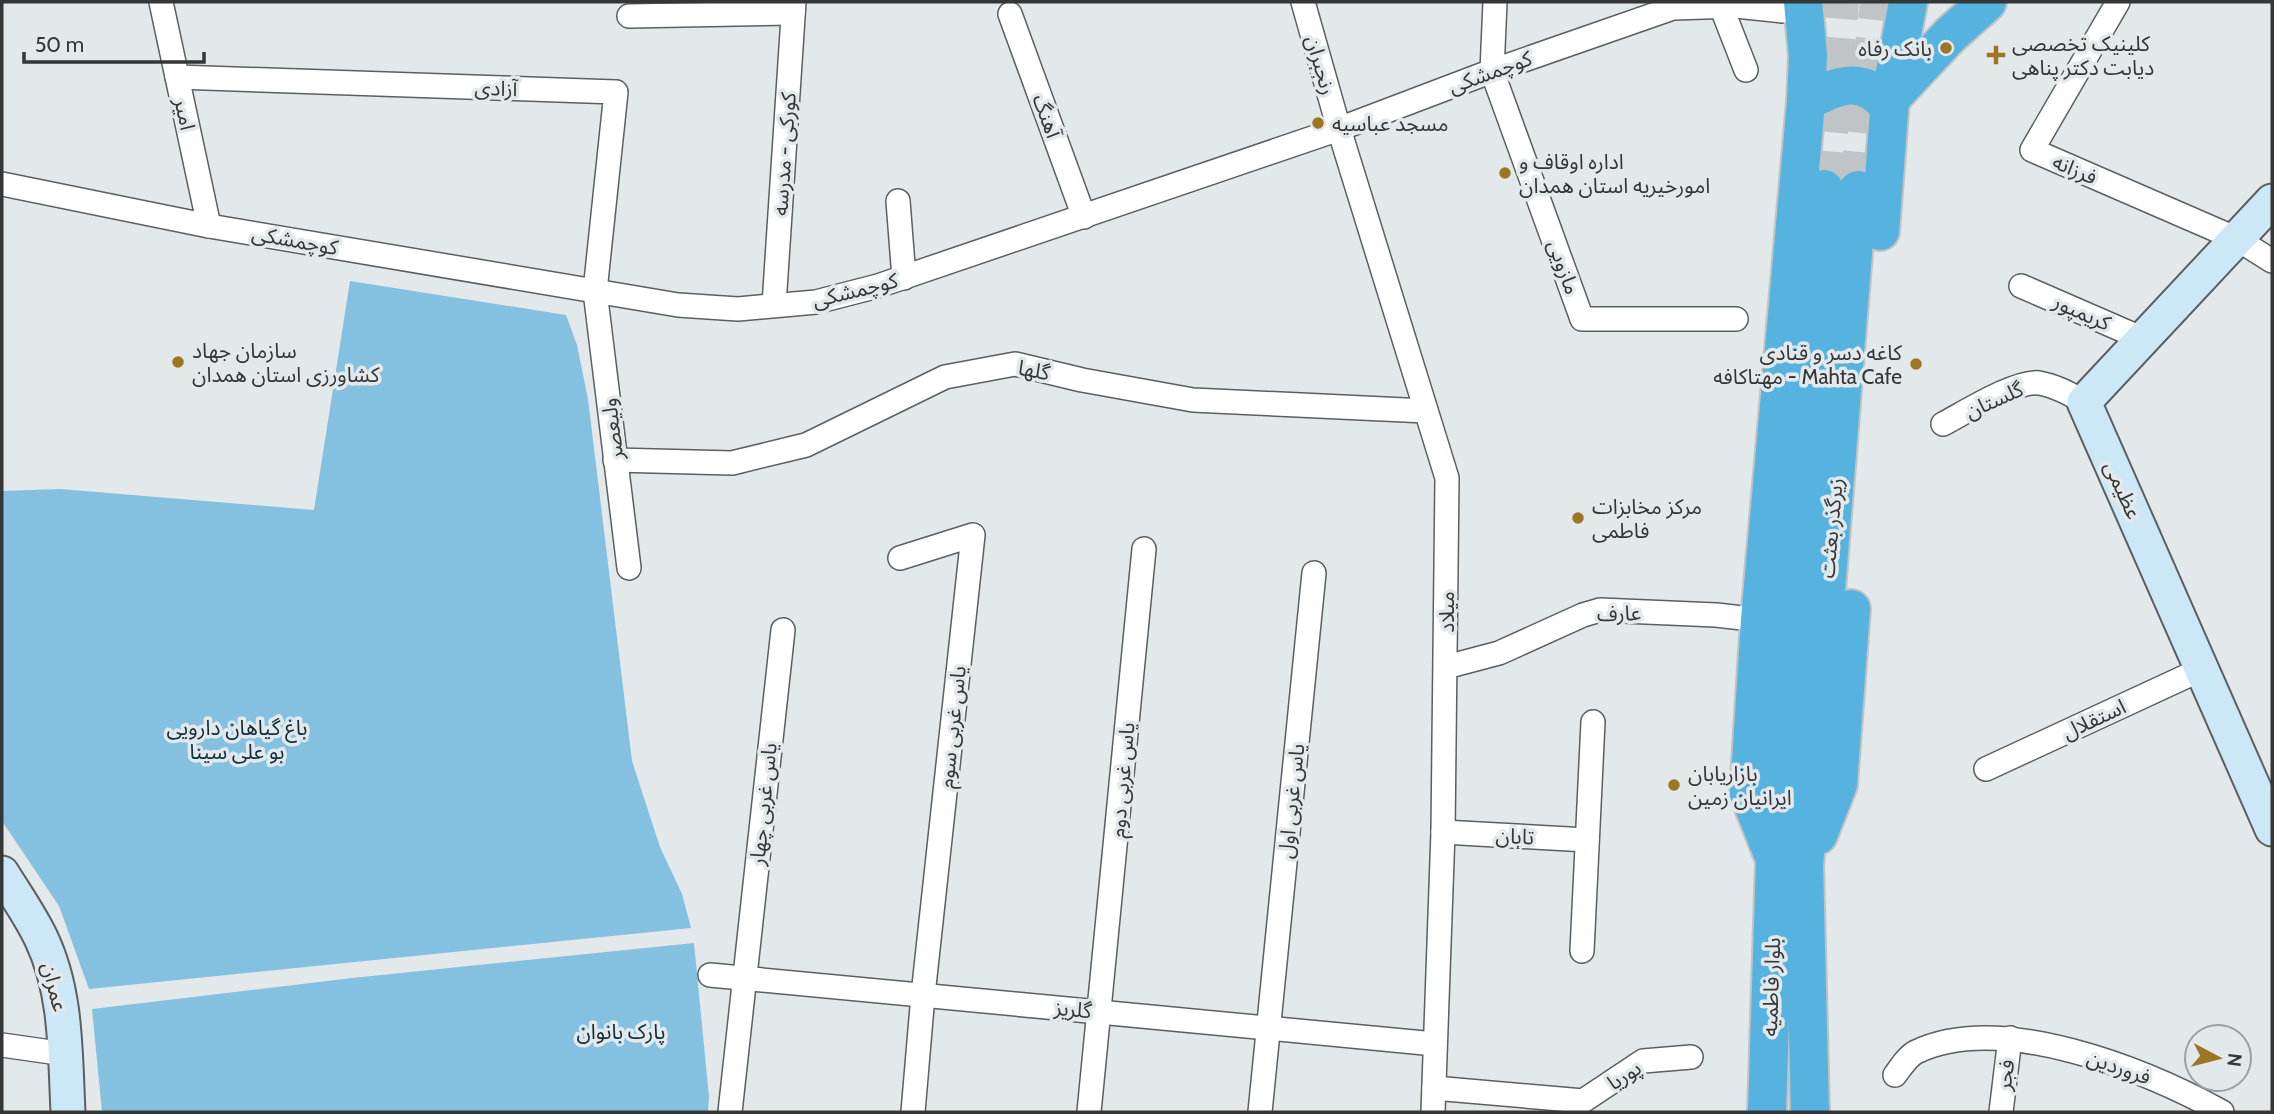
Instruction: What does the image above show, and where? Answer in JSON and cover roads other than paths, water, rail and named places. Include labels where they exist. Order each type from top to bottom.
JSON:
[{"type":"highway","points":[[1786,5],[1808,56],[1806,102],[1760,620],[1749,794],[1789,863],[1825,819],[1838,784],[1889,104],[1904,12],[1908,2]]},
{"type":"highway","points":[[1889,104],[1950,35],[1987,2]]},
{"type":"highway","points":[[1806,102],[1827,91],[1850,85],[1864,87],[1889,104]]},
{"type":"highway","name":"زیرگذر بعثت","points":[[1789,863],[1841,190]]},
{"type":"highway","name":"بلوار فاطمیه","points":[[1767,1112],[1789,863]]},
{"type":"highway","name":"بلوار فاطمیه","points":[[1789,863],[1810,1112]]},
{"type":"street","name":"امیر","points":[[161,2],[209,226]]},
{"type":"street","name":"رنجبران","points":[[1303,2],[1339,129]]},
{"type":"street","points":[[1492,71],[1495,2]]},
{"type":"street","name":"فرزانه","points":[[2118,2],[2032,150],[2237,239]]},
{"type":"street","name":"کوچمشکی","points":[[2,184],[209,226],[678,305],[738,309],[816,302],[904,278],[1339,129],[1673,5],[1786,5]]},
{"type":"street","points":[[1721,6],[1746,70]]},
{"type":"street","points":[[629,16],[793,8]]},
{"type":"street","name":"کورکی - مدرسه","points":[[775,305],[793,8]]},
{"type":"street","name":"آهنگ","points":[[1010,14],[1084,217]]},
{"type":"street","name":"مازویی","points":[[1492,71],[1582,319],[1737,319]]},
{"type":"street","name":"آزادی","points":[[177,77],[616,92],[595,290]]},
{"type":"street","name":"میلاد","points":[[1339,129],[1447,478],[1443,832],[1433,1112]]},
{"type":"street","points":[[898,201],[904,278]]},
{"type":"street","points":[[2084,402],[2272,201]]},
{"type":"street","points":[[2237,239],[2272,261]]},
{"type":"street","name":"کریمپور","points":[[2021,286],[2143,339]]},
{"type":"street","name":"ولیعصر","points":[[595,290],[629,568]]},
{"type":"street","name":"گلها","points":[[615,460],[732,463],[806,445],[944,377],[1014,364],[1082,380],[1193,400],[1426,411]]},
{"type":"street","name":"گلستان","points":[[1942,424],[2002,393],[2035,383],[2062,390],[2084,402]]},
{"type":"street","name":"عظیمی","points":[[2084,402],[2272,829]]},
{"type":"street","name":"یاس غربی سوم","points":[[900,558],[973,535],[923,995]]},
{"type":"street","name":"یاس غربی دوم","points":[[1089,1112],[1144,549]]},
{"type":"street","name":"یاس غربی اول","points":[[1260,1112],[1314,573]]},
{"type":"street","name":"عارف","points":[[1446,667],[1499,653],[1600,610],[1716,615],[1760,620]]},
{"type":"street","name":"یاس غربی چهار","points":[[730,1112],[783,630]]},
{"type":"street","name":"استقلال","points":[[1986,769],[2202,669]]},
{"type":"street","points":[[1582,951],[1593,722]]},
{"type":"street","name":"تابان","points":[[1443,832],[1587,840]]},
{"type":"street","name":"عمران","points":[[2,873],[41,939],[50,963],[63,1013],[68,1112]]},
{"type":"street","name":"گلریز","points":[[710,975],[1435,1044]]},
{"type":"street","points":[[913,1112],[923,995]]},
{"type":"street","name":"فروردین","points":[[1895,1075],[1913,1053],[1946,1041],[2010,1038],[2080,1053],[2133,1069],[2183,1102],[2222,1112]]},
{"type":"street","name":"فجر","points":[[2001,1112],[2010,1038]]},
{"type":"street","points":[[2,1045],[65,1054]]},
{"type":"street","name":"پوریا","points":[[1434,1088],[1549,1105],[1583,1101],[1643,1061],[1691,1057]]},
{"type":"tunnel","points":[[1824,189],[1840,2]]},
{"type":"tunnel","points":[[1858,190],[1879,2]]},
{"type":"place","name":"بانک رفاه","points":[[1946,48]]},
{"type":"place","name":"کلینیک تخصصی دیابت دکتر پناهی","points":[[1996,55]]},
{"type":"place","name":"مسجد عباسیه","points":[[1318,123]]},
{"type":"place","name":"اداره اوقاف و امورخیریه استان همدان","points":[[1505,173]]},
{"type":"place","name":"سازمان جهاد کشاورزی استان همدان","points":[[178,362]]},
{"type":"place","name":"کاغه دسر و قنادی مهتاکافه - Mahta Cafe","points":[[1916,364]]},
{"type":"place","name":"مرکز مخابزات فاطمی","points":[[1578,518]]},
{"type":"place","name":"بازاریابان ایرانیان زمین","points":[[1674,785]]},
{"type":"park label","name":"باغ گیاهان دارویی بو علی سینا","points":[[237,739]]},
{"type":"park label","name":"پارک بانوان","points":[[621,1031]]}]
